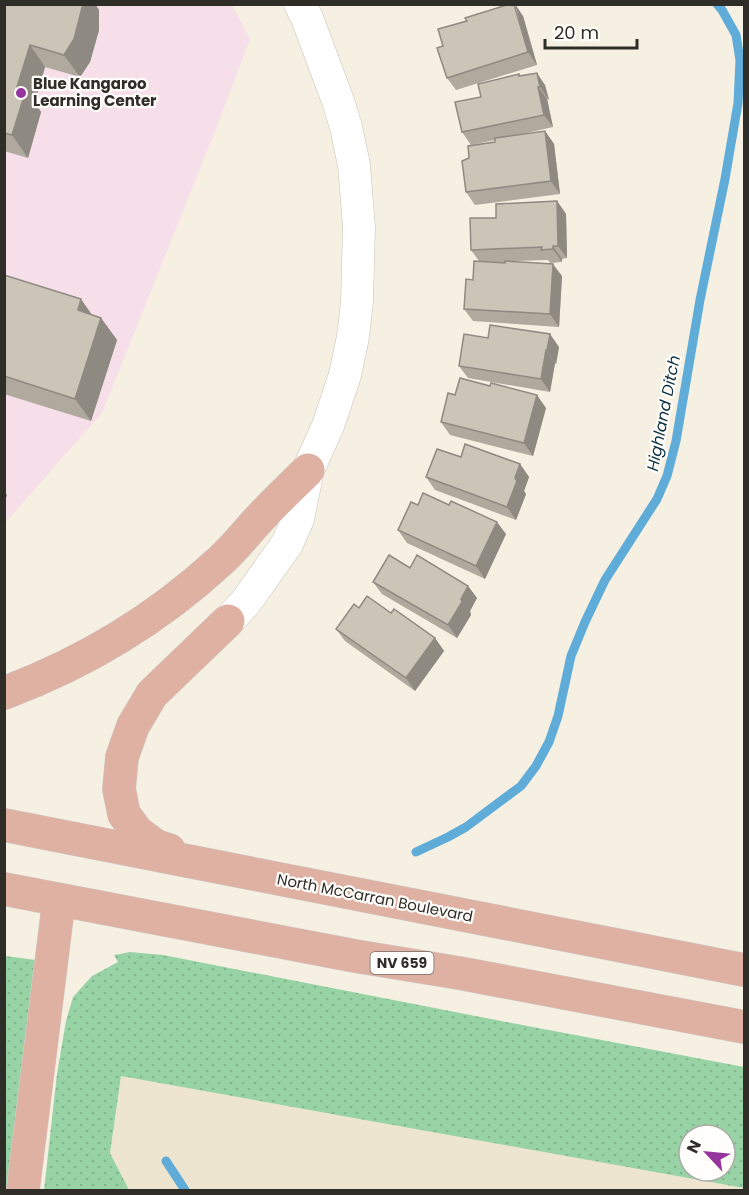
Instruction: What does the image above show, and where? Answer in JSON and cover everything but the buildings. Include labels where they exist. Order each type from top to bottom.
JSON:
[{"type":"main road","points":[[4,693],[99,650],[149,619],[221,561],[308,470]]},
{"type":"main road","points":[[228,621],[152,694],[132,726],[123,757],[119,789],[124,814],[137,832],[156,846],[228,868]]},
{"type":"main road","name":"North McCarran Boulevard","points":[[4,825],[744,970]]},
{"type":"main road","name":"NV 659","points":[[4,889],[744,1027]]},
{"type":"main road","points":[[23,1191],[59,900]]},
{"type":"street","points":[[228,621],[245,603],[287,544],[298,519],[308,470],[328,426],[345,375],[353,337],[357,302],[359,227],[354,165],[338,101],[300,4]]},
{"type":"shaded area","points":[[5,5],[232,5],[250,39],[102,413],[5,523]]},
{"type":"shaded area","points":[[121,1076],[677,1175],[677,1183],[722,1183],[744,1187],[744,1190],[129,1190],[110,1153]]},
{"type":"green space","points":[[130,952],[163,955],[744,1067],[744,1188],[716,1183],[737,1183],[737,1123],[677,1123],[677,1176],[121,1076],[110,1153],[129,1190],[44,1190],[57,1074],[66,1021],[73,997],[92,976],[118,962],[114,955]]},
{"type":"green space","points":[[5,956],[36,960],[9,1190],[5,1190]]},
{"type":"waterway","name":"Highland Ditch","points":[[416,852],[466,827],[521,786],[536,766],[549,742],[558,716],[571,656],[585,622],[605,580],[657,499],[667,476],[676,441],[700,300],[738,103],[740,60],[736,35],[717,4]]},
{"type":"waterway","name":"Highland Ditch","points":[[166,1161],[185,1190]]},
{"type":"place","name":"Blue Kangaroo Learning Center","points":[[21,93]]}]
